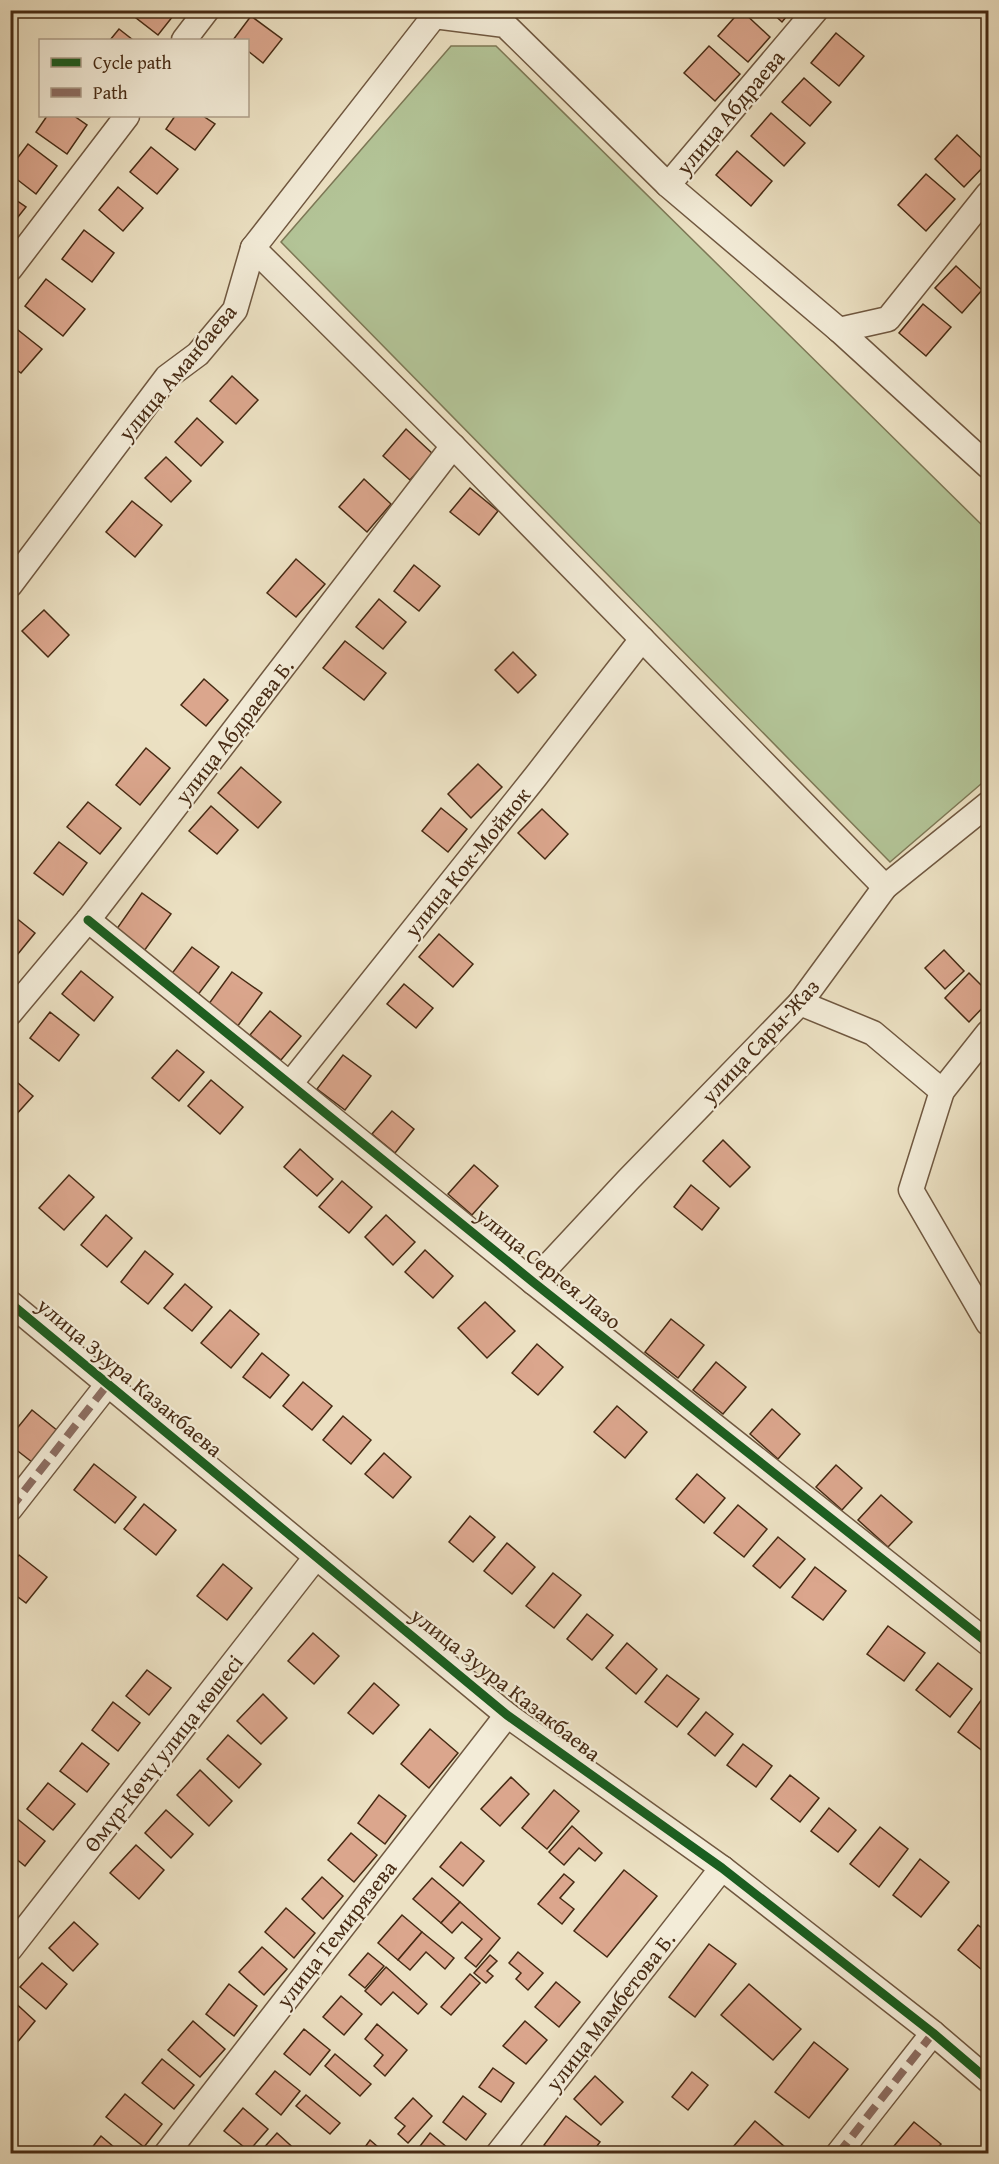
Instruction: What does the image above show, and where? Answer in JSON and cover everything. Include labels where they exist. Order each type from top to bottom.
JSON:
[{"type":"street","points":[[185,39],[207,10]]},
{"type":"street","name":"улица Абдраева","points":[[668,186],[816,10]]},
{"type":"street","points":[[433,12],[505,25],[668,186],[839,330],[988,466]]},
{"type":"street","name":"улица Аманбаева","points":[[10,585],[167,377],[198,354],[235,310],[253,248],[433,12]]},
{"type":"street","points":[[10,269],[126,117]]},
{"type":"street","points":[[839,330],[888,319],[988,194]]},
{"type":"street","points":[[253,248],[453,446],[885,887]]},
{"type":"street","name":"улица Абдраева Б.","points":[[10,1013],[87,920],[453,446]]},
{"type":"street","name":"улица Кок-Мойнок","points":[[290,1084],[529,785],[642,639]]},
{"type":"street","name":"улица Сары-Жаз","points":[[533,1282],[628,1180],[800,1003],[885,887],[988,804]]},
{"type":"street","name":"улица Сергея Лазо","points":[[87,920],[533,1282],[988,1643]]},
{"type":"street","points":[[800,1003],[873,1033],[942,1091]]},
{"type":"street","points":[[988,1033],[942,1091],[910,1190],[988,1323]]},
{"type":"street","name":"улица Зуура Казакбаева","points":[[10,1303],[507,1716],[722,1868],[933,2032],[988,2080]]},
{"type":"street","points":[[10,1509],[108,1384]]},
{"type":"street","name":"Өмүр-Көчү улица көшесі","points":[[10,1949],[316,1557]]},
{"type":"street","name":"улица Темирязева","points":[[166,2154],[507,1716]]},
{"type":"street","name":"улица Мамбетова Б.","points":[[498,2154],[722,1868]]},
{"type":"street","points":[[838,2154],[933,2032]]},
{"type":"green space","points":[[451,46],[496,46],[988,531],[988,778],[890,862],[281,242]]},
{"type":"building","points":[[134,10],[177,11],[158,35],[131,14]]},
{"type":"building","points":[[741,10],[770,37],[748,62],[718,36]]},
{"type":"building","points":[[769,10],[792,10],[782,22]]},
{"type":"building","points":[[251,16],[282,39],[263,63],[249,52],[249,39],[234,39]]},
{"type":"building","points":[[119,29],[132,39],[111,39]]},
{"type":"building","points":[[836,33],[864,56],[839,86],[811,63]]},
{"type":"building","points":[[709,46],[740,74],[715,101],[684,73]]},
{"type":"building","points":[[804,78],[831,102],[810,126],[782,102]]},
{"type":"building","points":[[771,113],[805,143],[784,166],[751,136]]},
{"type":"building","points":[[46,117],[75,117],[87,125],[67,154],[36,132]]},
{"type":"building","points":[[174,117],[204,117],[215,124],[195,150],[166,129]]},
{"type":"building","points":[[957,135],[987,163],[964,187],[935,159]]},
{"type":"building","points":[[28,144],[57,166],[36,194],[10,174],[10,168]]},
{"type":"building","points":[[151,147],[178,169],[157,194],[130,172]]},
{"type":"building","points":[[737,151],[772,181],[751,206],[716,175]]},
{"type":"building","points":[[926,174],[955,199],[926,231],[898,205]]},
{"type":"building","points":[[118,187],[143,208],[123,231],[99,210]]},
{"type":"building","points":[[10,196],[26,207],[10,227]]},
{"type":"building","points":[[84,230],[114,253],[92,282],[62,259]]},
{"type":"building","points":[[956,266],[982,290],[962,313],[935,288]]},
{"type":"building","points":[[46,279],[85,309],[63,336],[25,306]]},
{"type":"building","points":[[923,304],[951,327],[926,356],[899,333]]},
{"type":"building","points":[[13,326],[42,349],[21,373],[10,365],[10,329]]},
{"type":"building","points":[[232,376],[258,400],[236,424],[210,401]]},
{"type":"building","points":[[197,418],[223,442],[201,466],[175,442]]},
{"type":"building","points":[[406,429],[433,454],[410,480],[383,456]]},
{"type":"building","points":[[166,457],[191,481],[171,502],[145,478]]},
{"type":"building","points":[[364,479],[391,504],[367,532],[339,507]]},
{"type":"building","points":[[470,488],[498,511],[479,535],[450,512]]},
{"type":"building","points":[[132,501],[162,525],[135,557],[106,532]]},
{"type":"building","points":[[296,559],[325,584],[296,617],[267,593]]},
{"type":"building","points":[[414,565],[440,586],[419,611],[394,591]]},
{"type":"building","points":[[379,599],[406,622],[383,649],[356,627]]},
{"type":"building","points":[[44,610],[69,635],[48,657],[22,631]]},
{"type":"building","points":[[345,641],[386,673],[364,700],[323,668]]},
{"type":"building","points":[[513,652],[536,675],[518,693],[495,670]]},
{"type":"building","points":[[204,679],[228,700],[206,726],[181,705]]},
{"type":"building","points":[[146,748],[170,768],[140,805],[116,785]]},
{"type":"building","points":[[478,764],[502,787],[471,818],[448,794]]},
{"type":"building","points":[[241,767],[281,802],[258,828],[218,793]]},
{"type":"building","points":[[88,802],[121,828],[100,854],[67,827]]},
{"type":"building","points":[[211,806],[238,830],[217,854],[189,831]]},
{"type":"building","points":[[441,808],[467,829],[448,852],[422,831]]},
{"type":"building","points":[[542,809],[568,834],[545,859],[518,833]]},
{"type":"building","points":[[59,842],[87,863],[63,895],[34,873]]},
{"type":"building","points":[[142,893],[171,914],[144,951],[116,930]]},
{"type":"building","points":[[10,913],[35,933],[13,960],[10,958]]},
{"type":"building","points":[[439,934],[473,964],[453,987],[419,957]]},
{"type":"building","points":[[192,947],[219,967],[197,996],[170,976]]},
{"type":"building","points":[[944,950],[964,971],[945,989],[925,968]]},
{"type":"building","points":[[81,971],[113,997],[94,1021],[62,994]]},
{"type":"building","points":[[232,972],[262,993],[237,1027],[208,1005]]},
{"type":"building","points":[[969,973],[988,992],[988,1002],[969,1022],[945,998]]},
{"type":"building","points":[[404,984],[433,1008],[416,1028],[387,1004]]},
{"type":"building","points":[[270,1011],[301,1036],[281,1060],[250,1035]]},
{"type":"building","points":[[50,1012],[79,1035],[59,1061],[30,1038]]},
{"type":"building","points":[[177,1050],[204,1072],[179,1101],[152,1078]]},
{"type":"building","points":[[343,1055],[371,1076],[345,1110],[317,1089]]},
{"type":"building","points":[[10,1076],[33,1096],[14,1117],[10,1114]]},
{"type":"building","points":[[211,1080],[243,1107],[220,1134],[188,1106]]},
{"type":"building","points":[[392,1111],[414,1129],[395,1153],[372,1134]]},
{"type":"building","points":[[723,1140],[750,1167],[730,1187],[703,1161]]},
{"type":"building","points":[[300,1149],[333,1179],[317,1196],[284,1167]]},
{"type":"building","points":[[474,1165],[498,1186],[472,1215],[448,1194]]},
{"type":"building","points":[[69,1175],[94,1197],[64,1230],[39,1208]]},
{"type":"building","points":[[342,1181],[372,1207],[349,1233],[319,1207]]},
{"type":"building","points":[[691,1185],[719,1208],[702,1230],[674,1207]]},
{"type":"building","points":[[106,1215],[132,1238],[107,1267],[81,1245]]},
{"type":"building","points":[[386,1215],[415,1242],[393,1265],[365,1237]]},
{"type":"building","points":[[425,1250],[453,1276],[433,1298],[405,1272]]},
{"type":"building","points":[[145,1251],[173,1274],[148,1304],[121,1282]]},
{"type":"building","points":[[185,1284],[212,1307],[192,1331],[164,1308]]},
{"type":"building","points":[[485,1302],[515,1331],[487,1358],[458,1328]]},
{"type":"building","points":[[230,1310],[259,1334],[231,1368],[201,1343]]},
{"type":"building","points":[[671,1319],[704,1345],[678,1378],[645,1352]]},
{"type":"building","points":[[537,1344],[563,1367],[538,1395],[512,1373]]},
{"type":"building","points":[[262,1353],[289,1375],[270,1398],[243,1377]]},
{"type":"building","points":[[716,1362],[746,1387],[723,1414],[693,1390]]},
{"type":"building","points":[[303,1382],[332,1406],[312,1430],[283,1406]]},
{"type":"building","points":[[617,1406],[647,1432],[625,1458],[594,1432]]},
{"type":"building","points":[[772,1409],[800,1434],[778,1459],[750,1434]]},
{"type":"building","points":[[32,1410],[58,1431],[32,1462],[10,1445],[10,1437]]},
{"type":"building","points":[[343,1416],[371,1440],[351,1464],[323,1440]]},
{"type":"building","points":[[384,1453],[411,1477],[393,1498],[365,1474]]},
{"type":"building","points":[[94,1464],[136,1497],[115,1523],[74,1490]]},
{"type":"building","points":[[836,1465],[862,1488],[842,1510],[816,1487]]},
{"type":"building","points":[[697,1474],[725,1498],[704,1523],[676,1499]]},
{"type":"building","points":[[881,1495],[912,1522],[888,1547],[858,1520]]},
{"type":"building","points":[[144,1504],[176,1530],[156,1555],[124,1529]]},
{"type":"building","points":[[738,1505],[767,1529],[744,1557],[714,1533]]},
{"type":"building","points":[[470,1516],[495,1537],[473,1562],[449,1542]]},
{"type":"building","points":[[778,1537],[805,1559],[780,1588],[753,1566]]},
{"type":"building","points":[[507,1543],[535,1567],[512,1594],[484,1571]]},
{"type":"building","points":[[19,1555],[47,1577],[26,1603],[10,1591],[10,1566]]},
{"type":"building","points":[[223,1564],[252,1588],[227,1620],[197,1596]]},
{"type":"building","points":[[815,1567],[846,1591],[823,1620],[792,1597]]},
{"type":"building","points":[[553,1573],[581,1595],[554,1628],[526,1606]]},
{"type":"building","points":[[587,1614],[613,1635],[592,1660],[567,1639]]},
{"type":"building","points":[[888,1626],[925,1653],[904,1681],[867,1654]]},
{"type":"building","points":[[313,1633],[339,1656],[314,1684],[288,1661]]},
{"type":"building","points":[[627,1643],[657,1669],[636,1694],[606,1668]]},
{"type":"building","points":[[938,1663],[972,1689],[950,1717],[916,1690]]},
{"type":"building","points":[[147,1670],[171,1688],[149,1715],[126,1696]]},
{"type":"building","points":[[667,1675],[699,1699],[677,1727],[645,1702]]},
{"type":"building","points":[[374,1683],[399,1705],[373,1734],[348,1713]]},
{"type":"building","points":[[263,1694],[287,1718],[261,1744],[237,1721]]},
{"type":"building","points":[[982,1699],[988,1704],[988,1755],[958,1732]]},
{"type":"building","points":[[113,1702],[140,1723],[118,1751],[92,1730]]},
{"type":"building","points":[[706,1712],[733,1734],[715,1756],[688,1734]]},
{"type":"building","points":[[430,1729],[458,1753],[429,1788],[401,1764]]},
{"type":"building","points":[[228,1735],[261,1764],[239,1788],[207,1759]]},
{"type":"building","points":[[82,1743],[109,1764],[87,1792],[60,1771]]},
{"type":"building","points":[[743,1744],[772,1766],[756,1787],[727,1765]]},
{"type":"building","points":[[200,1770],[232,1801],[209,1826],[177,1795]]},
{"type":"building","points":[[790,1775],[819,1798],[800,1822],[771,1799]]},
{"type":"building","points":[[511,1777],[529,1794],[500,1826],[481,1809]]},
{"type":"building","points":[[48,1783],[75,1804],[53,1830],[27,1809]]},
{"type":"building","points":[[554,1790],[579,1811],[547,1849],[522,1828]]},
{"type":"building","points":[[379,1795],[406,1816],[385,1844],[358,1823]]},
{"type":"building","points":[[829,1808],[856,1830],[838,1852],[811,1831]]},
{"type":"building","points":[[166,1810],[193,1834],[171,1858],[145,1833]]},
{"type":"building","points":[[15,1817],[45,1841],[25,1866],[10,1854],[10,1823]]},
{"type":"building","points":[[572,1826],[602,1853],[595,1861],[579,1848],[564,1865],[549,1852]]},
{"type":"building","points":[[880,1827],[908,1849],[879,1887],[850,1864]]},
{"type":"building","points":[[351,1833],[377,1855],[354,1882],[328,1860]]},
{"type":"building","points":[[461,1842],[484,1861],[463,1886],[440,1867]]},
{"type":"building","points":[[136,1845],[164,1870],[139,1899],[110,1873]]},
{"type":"building","points":[[920,1859],[949,1882],[921,1917],[893,1895]]},
{"type":"building","points":[[624,1870],[657,1896],[607,1957],[574,1931]]},
{"type":"building","points":[[564,1874],[574,1882],[560,1898],[574,1909],[562,1924],[538,1904]]},
{"type":"building","points":[[322,1877],[343,1896],[323,1919],[302,1899]]},
{"type":"building","points":[[432,1878],[460,1902],[441,1923],[413,1899]]},
{"type":"building","points":[[460,1902],[500,1938],[476,1967],[465,1958],[482,1939],[462,1922],[452,1933],[441,1923]]},
{"type":"building","points":[[286,1908],[315,1933],[294,1958],[265,1932]]},
{"type":"building","points":[[402,1915],[422,1932],[398,1960],[378,1943]]},
{"type":"building","points":[[74,1922],[98,1944],[73,1971],[49,1948]]},
{"type":"building","points":[[978,1925],[988,1933],[987,1974],[958,1950]]},
{"type":"building","points":[[422,1932],[454,1958],[445,1969],[426,1952],[410,1970],[398,1960]]},
{"type":"building","points":[[709,1944],[736,1964],[695,2017],[669,1997]]},
{"type":"building","points":[[262,1947],[287,1969],[264,1995],[239,1972]]},
{"type":"building","points":[[518,1952],[543,1973],[528,1990],[516,1979],[521,1973],[509,1963]]},
{"type":"building","points":[[368,1953],[384,1966],[365,1988],[349,1975]]},
{"type":"building","points":[[490,1955],[497,1961],[487,1971],[493,1976],[486,1983],[474,1973]]},
{"type":"building","points":[[42,1963],[67,1984],[46,2009],[20,1987]]},
{"type":"building","points":[[386,1967],[427,2004],[418,2014],[393,1992],[381,2005],[365,1991]]},
{"type":"building","points":[[470,1974],[480,1983],[451,2015],[441,2007]]},
{"type":"building","points":[[556,1982],[580,2002],[559,2027],[535,2007]]},
{"type":"building","points":[[229,1984],[257,2006],[234,2036],[206,2014]]},
{"type":"building","points":[[749,1984],[801,2029],[773,2060],[721,2015]]},
{"type":"building","points":[[341,1996],[362,2014],[344,2035],[323,2017]]},
{"type":"building","points":[[11,1999],[35,2021],[16,2044],[10,2039]]},
{"type":"building","points":[[193,2021],[225,2049],[200,2077],[168,2050]]},
{"type":"building","points":[[525,2021],[547,2040],[526,2064],[503,2046]]},
{"type":"building","points":[[377,2024],[407,2050],[385,2076],[374,2066],[383,2055],[365,2039]]},
{"type":"building","points":[[304,2029],[330,2050],[310,2075],[284,2054]]},
{"type":"building","points":[[814,2042],[848,2069],[809,2118],[775,2092]]},
{"type":"building","points":[[335,2054],[371,2084],[360,2096],[325,2066]]},
{"type":"building","points":[[162,2059],[194,2085],[174,2109],[142,2083]]},
{"type":"building","points":[[493,2068],[514,2083],[501,2102],[479,2087]]},
{"type":"building","points":[[275,2071],[300,2091],[281,2115],[256,2094]]},
{"type":"building","points":[[692,2072],[708,2085],[688,2110],[672,2097]]},
{"type":"building","points":[[595,2076],[623,2102],[601,2125],[574,2099]]},
{"type":"building","points":[[125,2094],[162,2124],[144,2147],[106,2117]]},
{"type":"building","points":[[306,2095],[340,2123],[330,2134],[296,2106]]},
{"type":"building","points":[[463,2096],[486,2114],[466,2140],[443,2122]]},
{"type":"building","points":[[413,2098],[432,2116],[408,2143],[398,2134],[405,2126],[395,2118]]},
{"type":"building","points":[[243,2108],[268,2129],[249,2151],[224,2131]]},
{"type":"building","points":[[566,2116],[600,2142],[591,2154],[556,2154],[544,2145]]},
{"type":"building","points":[[755,2121],[786,2148],[782,2154],[741,2154],[733,2147]]},
{"type":"building","points":[[914,2122],[941,2144],[933,2154],[902,2154],[894,2146]]},
{"type":"building","points":[[277,2133],[300,2154],[262,2154],[260,2152]]},
{"type":"building","points":[[430,2133],[455,2154],[414,2154]]},
{"type":"building","points":[[101,2136],[122,2154],[87,2154]]},
{"type":"building","points":[[370,2140],[386,2154],[360,2154]]},
{"type":"marked path","points":[[10,1509],[108,1384]]},
{"type":"marked path","points":[[838,2154],[933,2033]]},
{"type":"cycle path","points":[[88,920],[533,1282],[988,1643]]},
{"type":"cycle path","points":[[10,1303],[507,1715],[722,1868],[933,2033],[988,2080]]}]
